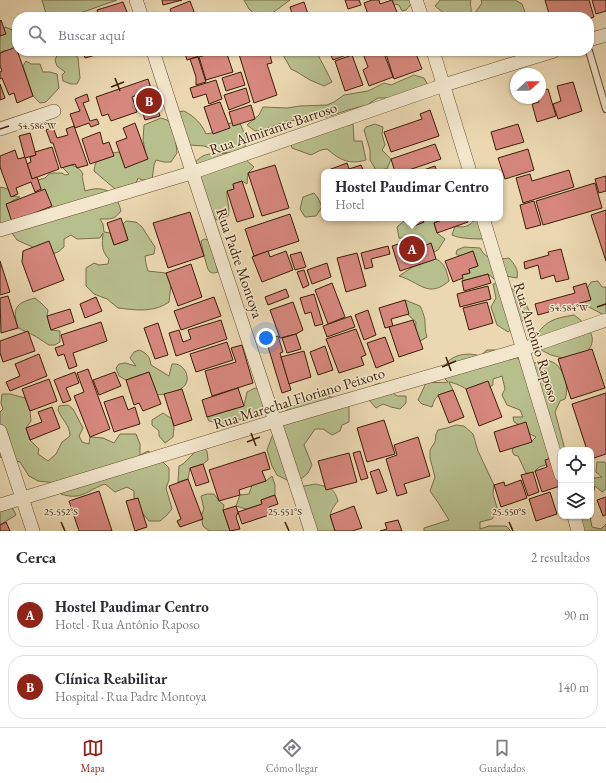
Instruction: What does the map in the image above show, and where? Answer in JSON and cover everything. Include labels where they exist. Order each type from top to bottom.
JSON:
[{"type":"street","points":[[136,0],[140,12]]},
{"type":"street","points":[[416,0],[420,12]]},
{"type":"street","points":[[594,39],[606,35]]},
{"type":"street","name":"Rua Padre Montoya","points":[[155,56],[310,531]]},
{"type":"street","points":[[435,56],[469,169]]},
{"type":"street","name":"Rua Almirante Barroso","points":[[0,230],[192,173],[444,85],[538,56]]},
{"type":"street","points":[[0,129],[54,112]]},
{"type":"street","name":"Rua Antônio Raposo","points":[[484,221],[558,465]]},
{"type":"street","name":"Rua Marechal Floriano Peixoto","points":[[0,505],[275,421],[522,349],[606,320]]},
{"type":"street","points":[[0,431],[33,531]]},
{"type":"street","points":[[575,519],[578,531]]},
{"type":"lane","points":[[590,56],[606,109]]},
{"type":"green space","points":[[42,0],[117,0],[83,12],[46,12]]},
{"type":"green space","points":[[244,0],[290,0],[274,12],[252,12]]},
{"type":"green space","points":[[392,0],[411,0],[412,3],[406,10],[402,11],[399,5],[394,4]]},
{"type":"green space","points":[[440,0],[471,0],[471,12],[444,12],[435,6]]},
{"type":"green space","points":[[481,0],[515,0],[522,4],[525,12],[476,12],[482,3]]},
{"type":"green space","points":[[5,27],[12,30],[12,54],[5,50],[0,53],[0,34]]},
{"type":"green space","points":[[57,56],[77,56],[80,78],[77,84],[71,84],[63,81],[62,75],[65,72],[57,66],[55,60]]},
{"type":"green space","points":[[284,56],[319,56],[332,82],[324,86],[291,69]]},
{"type":"green space","points":[[26,61],[31,64],[40,64],[43,72],[57,74],[59,88],[46,102],[40,103],[33,96],[23,66]]},
{"type":"green space","points":[[414,75],[424,78],[429,87],[393,98],[378,98],[367,105],[327,117],[287,121],[263,130],[255,131],[247,125],[259,115],[263,107],[287,108],[327,105],[344,95],[368,91],[384,83],[391,85]]},
{"type":"green space","points":[[184,111],[197,121],[206,134],[217,132],[223,125],[239,121],[246,137],[244,158],[254,167],[248,173],[247,184],[242,181],[233,184],[234,189],[227,192],[229,210],[228,216],[216,220],[195,163],[202,156],[231,153],[221,152],[204,146],[188,145],[177,112]]},
{"type":"green space","points":[[161,118],[167,120],[174,126],[177,153],[171,162],[156,160],[152,180],[142,180],[138,178],[136,183],[115,189],[94,171],[96,163],[100,158],[107,154],[123,152],[146,155],[143,140],[144,125]]},
{"type":"green space","points":[[353,124],[354,141],[362,141],[366,160],[350,162],[341,159],[327,149],[311,155],[292,148],[290,138]]},
{"type":"green space","points":[[375,124],[383,127],[382,134],[385,145],[382,150],[391,159],[387,169],[375,169],[370,160],[370,150],[364,130],[366,127]]},
{"type":"green space","points":[[66,165],[72,165],[78,168],[83,174],[82,176],[85,191],[92,189],[103,189],[112,194],[119,204],[121,211],[116,216],[107,219],[100,219],[103,224],[104,232],[110,233],[114,245],[128,240],[123,224],[126,221],[136,222],[142,227],[155,247],[154,254],[145,256],[148,271],[166,273],[171,285],[169,302],[157,308],[144,310],[118,308],[107,299],[94,294],[86,286],[86,268],[94,263],[99,265],[108,264],[109,259],[105,253],[102,241],[103,233],[100,238],[77,239],[71,235],[64,239],[64,247],[58,252],[50,255],[17,240],[12,233],[0,230],[1,187],[8,189],[11,196],[20,197],[12,201],[12,208],[43,197],[41,189],[37,186],[38,180],[53,173],[62,173],[65,175],[69,174],[63,168]]},
{"type":"green space","points":[[314,193],[318,198],[321,208],[316,216],[305,217],[300,209],[303,197]]},
{"type":"green space","points":[[404,221],[412,221],[414,226],[424,221],[438,221],[434,223],[437,233],[445,239],[438,250],[434,252],[431,244],[422,247],[419,238],[399,238],[397,227]]},
{"type":"green space","points":[[489,221],[486,239],[464,238],[452,235],[455,226],[468,226],[472,222]]},
{"type":"green space","points":[[204,239],[209,240],[218,272],[212,273],[208,269],[201,241]]},
{"type":"green space","points":[[464,247],[480,248],[485,255],[492,258],[509,258],[517,269],[517,278],[500,275],[494,279],[488,274],[462,281],[462,275],[470,273],[469,269],[478,266],[473,251],[460,256],[456,254],[457,250]]},
{"type":"green space","points":[[436,259],[444,265],[449,281],[442,286],[435,289],[424,288],[399,276],[414,266]]},
{"type":"green space","points":[[598,281],[602,287],[606,287],[606,316],[587,306],[583,295],[591,282]]},
{"type":"green space","points":[[502,283],[517,292],[524,300],[530,315],[508,332],[497,325],[491,307],[496,298],[493,284]]},
{"type":"green space","points":[[35,298],[48,310],[47,316],[51,330],[60,331],[60,342],[55,345],[49,345],[18,328],[15,311],[23,302]]},
{"type":"green space","points":[[405,300],[420,306],[423,313],[427,337],[420,341],[415,334],[416,322],[405,312]]},
{"type":"green space","points":[[574,315],[586,325],[591,334],[592,344],[586,353],[574,361],[551,355],[541,350],[536,336],[544,326],[562,317]]},
{"type":"green space","points":[[139,350],[148,356],[151,365],[169,376],[172,364],[181,366],[187,377],[185,385],[177,391],[157,395],[149,372],[126,380],[119,376],[116,368],[119,364],[125,363],[136,366],[130,358],[134,352]]},
{"type":"green space","points":[[487,350],[495,350],[510,359],[516,357],[528,367],[539,361],[546,360],[553,362],[558,366],[565,378],[566,393],[565,399],[560,401],[555,412],[564,446],[558,447],[558,461],[539,467],[531,475],[526,473],[518,456],[514,455],[512,451],[516,440],[523,439],[532,441],[536,437],[528,433],[523,427],[514,422],[513,417],[523,417],[520,410],[507,405],[502,395],[505,389],[502,376],[493,379],[493,385],[478,392],[470,391],[457,384],[449,382],[453,390],[451,394],[436,397],[432,407],[422,404],[418,400],[426,383],[448,382],[445,379],[445,366],[451,359],[466,354],[480,356]]},
{"type":"green space","points":[[380,383],[397,396],[406,396],[406,403],[400,409],[383,404],[376,408],[369,400],[372,386]]},
{"type":"green space","points":[[255,388],[262,391],[268,398],[265,411],[247,416],[228,426],[217,428],[219,423],[209,421],[207,417],[244,406],[247,392]]},
{"type":"green space","points":[[2,394],[10,394],[25,398],[30,411],[31,421],[26,428],[30,440],[39,449],[38,454],[48,461],[56,454],[62,442],[70,436],[67,425],[58,410],[59,406],[68,405],[73,409],[83,428],[79,436],[82,442],[89,444],[90,437],[103,438],[114,443],[120,434],[136,434],[140,444],[140,455],[148,451],[158,457],[169,468],[169,480],[166,488],[172,509],[160,521],[149,521],[134,503],[134,491],[127,487],[115,492],[105,484],[84,494],[68,496],[61,494],[57,483],[38,481],[29,476],[20,462],[0,457],[0,412],[3,409],[1,403]]},
{"type":"green space","points":[[324,395],[345,401],[349,408],[349,422],[342,425],[340,431],[332,435],[323,429],[315,429],[304,445],[312,465],[308,473],[301,479],[287,480],[277,475],[272,466],[267,450],[277,423],[285,411],[299,403]]},
{"type":"green space","points":[[163,413],[172,419],[174,428],[173,437],[165,443],[159,436],[159,431],[152,425],[152,420]]},
{"type":"green space","points":[[456,425],[464,426],[473,434],[478,451],[494,485],[493,494],[498,511],[492,519],[480,522],[480,529],[489,526],[506,526],[511,531],[424,531],[424,528],[449,520],[430,491],[435,477],[430,458],[430,450],[435,442],[438,430]]},
{"type":"green space","points":[[201,446],[207,451],[208,460],[203,464],[190,468],[188,479],[178,482],[179,466],[183,464]]},
{"type":"green space","points":[[597,462],[605,462],[606,489],[602,492],[595,486],[594,490],[594,478],[602,477],[596,472]]},
{"type":"green space","points":[[272,476],[275,485],[275,495],[261,500],[262,504],[246,509],[236,506],[240,495],[249,494],[252,485],[266,481]]},
{"type":"green space","points":[[316,484],[330,488],[336,496],[338,501],[332,509],[330,515],[335,531],[318,531],[312,522],[301,492],[304,486]]},
{"type":"green space","points":[[214,494],[224,505],[223,510],[230,531],[209,531],[203,526],[201,516],[204,509],[201,496]]},
{"type":"green space","points":[[10,503],[16,515],[0,525],[0,506]]},
{"type":"green space","points":[[577,519],[591,519],[592,527],[601,529],[606,524],[606,531],[580,531]]},
{"type":"building","points":[[162,0],[182,0],[163,5]]},
{"type":"building","points":[[345,0],[359,0],[361,5],[348,9]]},
{"type":"building","points":[[372,0],[379,0],[380,4],[392,0],[397,12],[367,12],[364,3]]},
{"type":"building","points":[[545,0],[589,0],[593,12],[549,12]]},
{"type":"building","points":[[592,0],[606,0],[606,11],[596,14]]},
{"type":"building","points":[[190,1],[194,12],[171,12],[170,9]]},
{"type":"building","points":[[123,2],[127,12],[98,12],[97,10]]},
{"type":"building","points":[[304,2],[307,12],[292,12],[290,7]]},
{"type":"building","points":[[1,20],[6,34],[0,36],[0,21]]},
{"type":"building","points":[[12,48],[12,56],[19,56],[33,96],[17,103],[14,93],[9,95],[2,78],[0,79],[0,72],[2,71],[0,66],[0,53]]},
{"type":"building","points":[[186,56],[199,56],[187,60]]},
{"type":"building","points":[[228,56],[233,72],[206,80],[199,57]]},
{"type":"building","points":[[240,56],[270,56],[272,63],[267,64],[277,95],[254,103]]},
{"type":"building","points":[[331,56],[344,56],[333,60]]},
{"type":"building","points":[[352,56],[363,85],[345,91],[335,61]]},
{"type":"building","points":[[364,56],[385,56],[393,77],[369,86],[363,70],[368,67]]},
{"type":"building","points":[[387,56],[417,56],[422,69],[394,79]]},
{"type":"building","points":[[198,57],[206,82],[196,85],[196,77],[190,59]]},
{"type":"building","points":[[241,72],[245,85],[226,91],[222,78]]},
{"type":"building","points":[[148,79],[160,116],[145,120],[137,95],[132,97],[137,112],[111,121],[108,114],[102,116],[96,97]]},
{"type":"building","points":[[216,80],[222,99],[209,104],[206,94],[193,98],[190,88]]},
{"type":"building","points":[[573,82],[582,111],[558,119],[553,104],[561,101],[557,86]]},
{"type":"building","points":[[0,84],[5,98],[0,100]]},
{"type":"building","points":[[246,88],[250,102],[229,110],[224,95]]},
{"type":"building","points":[[548,89],[556,116],[537,122],[532,104],[546,104],[546,90]]},
{"type":"building","points":[[87,94],[89,101],[83,103],[90,121],[97,119],[99,124],[91,127],[89,123],[75,128],[70,114],[80,111],[75,99]]},
{"type":"building","points":[[220,102],[230,128],[213,134],[204,107]]},
{"type":"building","points":[[251,105],[255,119],[233,126],[229,112]]},
{"type":"building","points":[[430,110],[439,136],[391,152],[384,132],[422,119],[420,114]]},
{"type":"building","points":[[135,123],[148,159],[125,168],[116,142],[127,138],[123,128]]},
{"type":"building","points":[[518,124],[524,142],[496,150],[491,132]]},
{"type":"building","points":[[74,126],[88,165],[77,168],[75,164],[61,168],[53,143],[51,143],[46,130],[53,127],[57,138],[68,135],[66,129]]},
{"type":"building","points":[[100,132],[103,144],[109,142],[114,156],[90,164],[82,139]]},
{"type":"building","points":[[30,133],[36,155],[25,158],[19,136]]},
{"type":"building","points":[[435,144],[441,159],[412,169],[394,169],[391,159]]},
{"type":"building","points":[[52,147],[59,169],[32,179],[27,164],[31,162],[30,157],[36,155],[35,152]]},
{"type":"building","points":[[528,149],[534,170],[505,179],[503,169],[502,169],[498,158]]},
{"type":"building","points":[[15,150],[18,159],[25,157],[32,179],[37,177],[41,189],[35,192],[31,182],[16,188],[18,194],[11,197],[0,167],[0,156]]},
{"type":"building","points":[[347,163],[349,169],[331,169]]},
{"type":"building","points":[[275,165],[289,208],[262,216],[248,173]]},
{"type":"building","points":[[361,165],[363,169],[349,169]]},
{"type":"building","points":[[435,166],[436,169],[426,169]]},
{"type":"building","points":[[569,170],[574,187],[523,203],[516,178],[530,174],[532,181]]},
{"type":"building","points":[[606,176],[606,191],[599,193],[595,179]]},
{"type":"building","points":[[242,181],[254,217],[237,222],[227,191],[234,189],[233,184]]},
{"type":"building","points":[[595,183],[602,208],[543,225],[536,201]]},
{"type":"building","points":[[45,189],[52,206],[12,222],[6,204]]},
{"type":"building","points":[[534,201],[541,225],[526,229],[520,205]]},
{"type":"building","points":[[606,210],[606,261],[591,215]]},
{"type":"building","points":[[190,212],[204,256],[168,268],[153,223]]},
{"type":"building","points":[[290,214],[299,241],[254,256],[245,229]]},
{"type":"building","points":[[121,218],[128,240],[114,245],[107,223]]},
{"type":"building","points":[[412,221],[424,222],[414,226]]},
{"type":"building","points":[[439,221],[468,222],[437,233],[434,223]]},
{"type":"building","points":[[419,238],[422,247],[431,243],[436,259],[400,271],[392,246]]},
{"type":"building","points":[[49,241],[64,280],[33,292],[22,262],[23,251]]},
{"type":"building","points":[[388,246],[390,254],[371,259],[373,267],[365,269],[361,253]]},
{"type":"building","points":[[561,249],[569,279],[556,282],[554,275],[541,279],[538,265],[525,269],[524,262],[549,255],[548,252]]},
{"type":"building","points":[[268,251],[270,257],[286,251],[293,270],[262,282],[252,257]]},
{"type":"building","points":[[473,251],[478,266],[469,269],[470,273],[462,275],[463,278],[453,282],[445,261]]},
{"type":"building","points":[[301,252],[306,267],[295,270],[290,255]]},
{"type":"building","points":[[357,253],[366,286],[346,292],[337,258]]},
{"type":"building","points":[[0,261],[10,292],[0,295]]},
{"type":"building","points":[[327,263],[331,277],[312,284],[307,270]]},
{"type":"building","points":[[191,264],[202,297],[178,306],[166,273]]},
{"type":"building","points":[[304,270],[309,285],[303,288],[297,272]]},
{"type":"building","points":[[488,274],[491,283],[464,291],[462,281]]},
{"type":"building","points":[[332,283],[345,317],[328,324],[315,290]]},
{"type":"building","points":[[586,283],[591,300],[538,315],[535,304],[575,293],[573,287]]},
{"type":"building","points":[[488,286],[491,299],[460,307],[457,294]]},
{"type":"building","points":[[286,289],[289,297],[268,305],[265,297]]},
{"type":"building","points":[[314,294],[323,324],[315,326],[311,312],[305,314],[300,298]]},
{"type":"building","points":[[8,296],[18,328],[1,333],[0,298]]},
{"type":"building","points":[[96,297],[102,311],[85,318],[80,304]]},
{"type":"building","points":[[214,297],[221,316],[181,330],[174,311]]},
{"type":"building","points":[[405,300],[409,314],[391,319],[393,326],[385,328],[379,308]]},
{"type":"building","points":[[293,302],[303,330],[296,334],[280,338],[270,310]]},
{"type":"building","points":[[487,302],[493,323],[469,330],[463,308]]},
{"type":"building","points":[[70,309],[74,322],[51,330],[47,316]]},
{"type":"building","points":[[368,310],[376,335],[364,340],[355,315]]},
{"type":"building","points":[[351,316],[355,327],[327,337],[323,326]]},
{"type":"building","points":[[221,320],[227,339],[176,356],[169,333],[179,330],[183,342],[191,339],[188,330]]},
{"type":"building","points":[[413,320],[423,349],[399,357],[389,327]]},
{"type":"building","points":[[101,322],[107,341],[73,353],[77,366],[69,369],[64,354],[58,356],[55,348],[64,345],[61,335]]},
{"type":"building","points":[[158,323],[168,355],[155,359],[144,328]]},
{"type":"building","points":[[356,329],[366,355],[361,357],[364,365],[339,373],[326,339]]},
{"type":"building","points":[[28,331],[35,351],[3,362],[0,353],[0,341]]},
{"type":"building","points":[[296,334],[301,349],[287,353],[282,338]]},
{"type":"building","points":[[278,336],[283,352],[280,353],[291,390],[282,393],[266,340]]},
{"type":"building","points":[[385,337],[394,361],[376,368],[367,343]]},
{"type":"building","points":[[227,342],[233,360],[196,372],[190,354]]},
{"type":"building","points":[[242,345],[253,383],[212,396],[205,371],[236,362],[231,348]]},
{"type":"building","points":[[325,346],[333,370],[318,375],[310,352]]},
{"type":"building","points":[[592,349],[605,388],[571,399],[558,359]]},
{"type":"building","points":[[304,351],[311,377],[289,384],[281,357]]},
{"type":"building","points":[[39,354],[47,376],[10,391],[6,382],[20,376],[15,364]]},
{"type":"building","points":[[88,369],[110,429],[90,437],[74,396],[84,392],[77,373]]},
{"type":"building","points":[[75,372],[79,383],[66,388],[71,400],[63,403],[54,380]]},
{"type":"building","points":[[115,372],[121,386],[99,395],[93,380]]},
{"type":"building","points":[[149,372],[161,404],[143,411],[139,403],[134,405],[126,380]]},
{"type":"building","points":[[49,379],[57,401],[30,411],[22,389]]},
{"type":"building","points":[[488,381],[502,417],[479,426],[466,389]]},
{"type":"building","points":[[238,388],[244,406],[207,417],[202,400]]},
{"type":"building","points":[[182,389],[192,420],[174,426],[164,394]]},
{"type":"building","points":[[453,390],[464,417],[449,423],[438,395]]},
{"type":"building","points":[[606,393],[606,454],[594,458],[594,447],[586,447],[572,404]]},
{"type":"building","points":[[123,396],[128,410],[135,407],[140,424],[114,432],[104,402]]},
{"type":"building","points":[[52,407],[60,428],[30,440],[26,428],[42,422],[38,412]]},
{"type":"building","points":[[384,420],[395,454],[367,462],[357,428]]},
{"type":"building","points":[[526,422],[532,442],[500,452],[494,432]]},
{"type":"building","points":[[418,437],[430,476],[404,484],[407,493],[397,496],[386,459],[397,455],[394,445]]},
{"type":"building","points":[[360,451],[368,478],[361,480],[353,453]]},
{"type":"building","points":[[265,452],[270,469],[262,471],[266,481],[239,490],[240,495],[219,501],[209,470]]},
{"type":"building","points":[[349,453],[357,482],[326,490],[318,461]]},
{"type":"building","points":[[551,458],[558,480],[558,487],[542,492],[535,471],[547,467],[545,460]]},
{"type":"building","points":[[203,464],[209,482],[196,486],[190,468]]},
{"type":"building","points":[[379,469],[387,491],[377,494],[370,472]]},
{"type":"building","points":[[533,472],[539,492],[528,496],[521,475]]},
{"type":"building","points":[[188,479],[203,519],[180,527],[177,521],[181,519],[169,486]]},
{"type":"building","points":[[521,480],[527,498],[501,507],[494,485],[504,482],[505,486]]},
{"type":"building","points":[[99,491],[112,531],[79,531],[69,501]]},
{"type":"building","points":[[550,492],[557,514],[536,521],[529,499]]},
{"type":"building","points":[[275,495],[278,504],[269,507],[272,514],[242,524],[238,512],[262,504],[261,500]]},
{"type":"building","points":[[606,497],[606,515],[603,516],[597,500]]},
{"type":"building","points":[[138,498],[147,527],[135,531],[126,501]]},
{"type":"building","points":[[236,506],[238,512],[236,517],[240,529],[230,531],[223,510]]},
{"type":"building","points":[[354,506],[362,528],[352,531],[335,531],[330,515]]},
{"type":"building","points":[[398,520],[402,531],[380,531],[387,529],[385,523]]},
{"type":"building","points":[[6,522],[10,531],[0,531],[0,525]]},
{"type":"place","name":"Clínica Reabilitar","points":[[149,101]]},
{"type":"place","name":"Hostel Paudimar Centro","points":[[412,249]]}]
